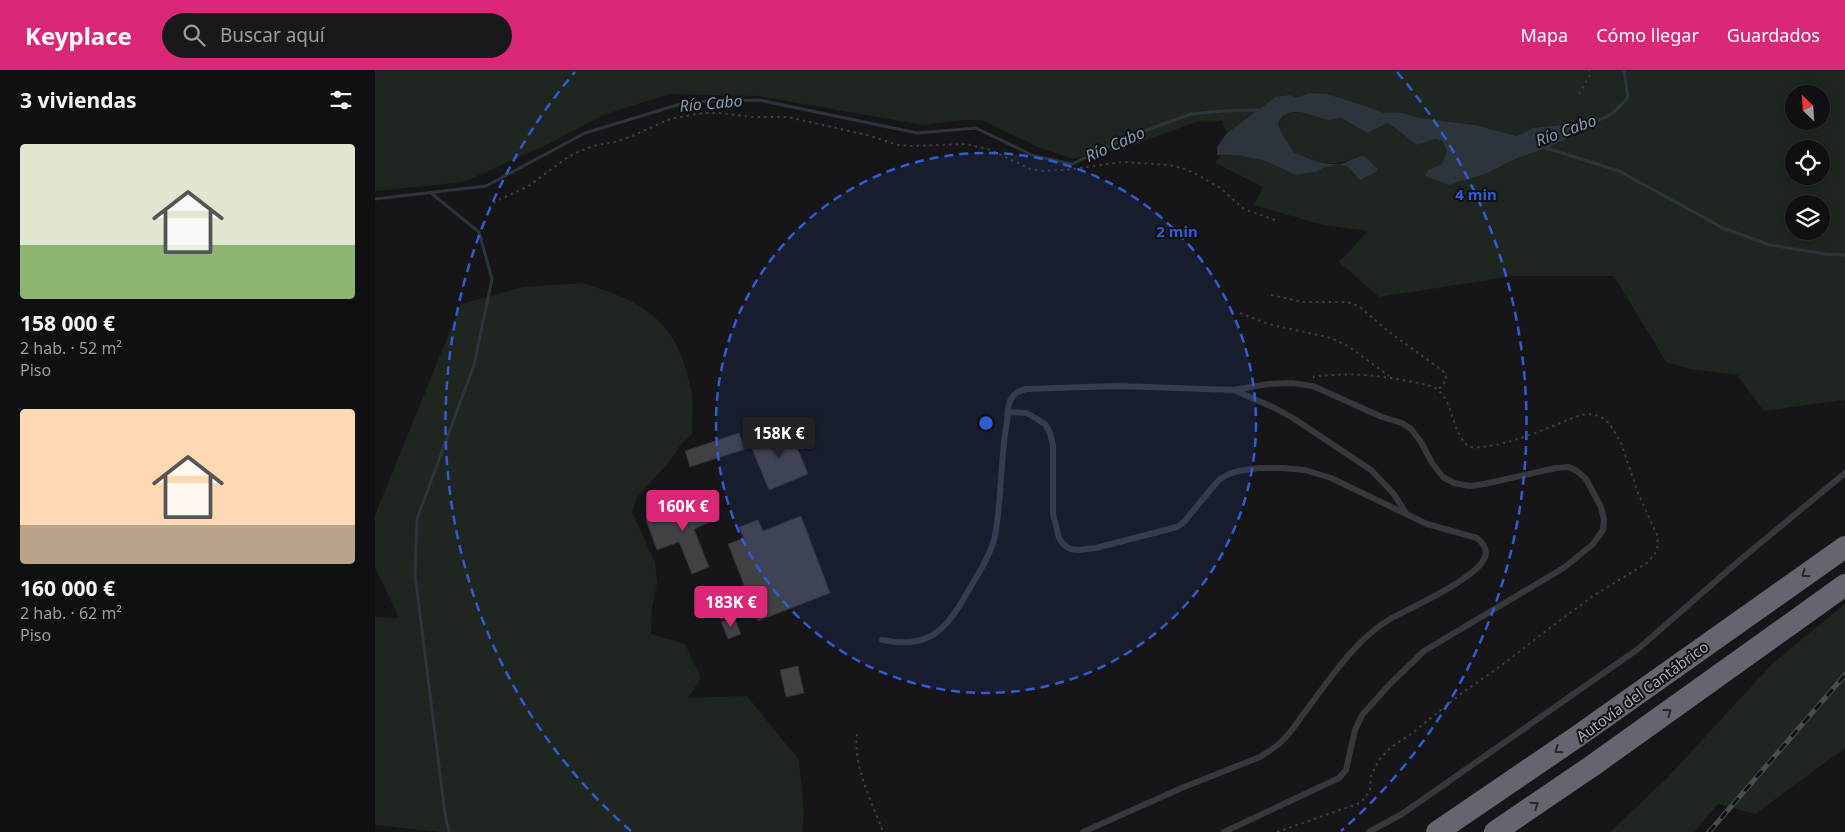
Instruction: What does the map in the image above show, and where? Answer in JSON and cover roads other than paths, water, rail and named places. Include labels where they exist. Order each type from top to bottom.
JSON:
[{"type":"highway","name":"Autovía del Cantábrico","points":[[1437,832],[1578,736],[1845,547]]},
{"type":"highway","name":"Autovía del Cantábrico","points":[[1495,832],[1592,766],[1845,585]]},
{"type":"lane","points":[[882,640],[902,644],[927,639],[942,629],[953,617],[976,577],[994,538],[998,519],[1003,445],[1010,400],[1017,392],[1026,389],[1117,386],[1234,390],[1269,384],[1292,383],[1313,386],[1382,417],[1402,423],[1411,429],[1443,477],[1454,483],[1470,486],[1484,484],[1555,468],[1569,468],[1577,471],[1586,479],[1601,507],[1605,520],[1603,530],[1593,544],[1565,567],[1430,647],[1390,684],[1362,716],[1355,730],[1346,770],[1339,778],[1224,832]]},
{"type":"lane","points":[[1234,390],[1293,418],[1371,470],[1393,493],[1407,514]]},
{"type":"lane","points":[[1008,412],[1027,413],[1045,424],[1050,433],[1053,446],[1053,514],[1059,538],[1063,544],[1070,548],[1078,550],[1096,548],[1177,527],[1184,522],[1220,479],[1237,471],[1259,468],[1305,470],[1331,478],[1445,530],[1477,538],[1483,542],[1486,550],[1482,564],[1447,590],[1391,619],[1366,637],[1332,675],[1291,731],[1271,750],[1260,757],[1184,787],[1083,832]]},
{"type":"lane","points":[[1369,832],[1402,814],[1638,649],[1747,554],[1845,473]]},
{"type":"water","points":[[1309,93],[1327,94],[1384,113],[1403,113],[1419,118],[1475,125],[1517,136],[1533,128],[1560,125],[1580,126],[1574,133],[1558,143],[1509,162],[1482,175],[1449,185],[1425,176],[1428,170],[1442,164],[1447,151],[1442,141],[1435,139],[1417,145],[1388,123],[1367,133],[1341,118],[1329,120],[1295,112],[1289,113],[1278,123],[1293,152],[1304,157],[1322,163],[1341,164],[1364,156],[1378,169],[1376,172],[1360,180],[1347,166],[1336,165],[1325,167],[1316,172],[1296,175],[1263,160],[1236,155],[1217,155],[1217,147],[1227,133],[1275,97],[1290,95],[1295,98]]},
{"type":"waterway","name":"Río Cabo","points":[[1576,127],[1605,118],[1616,111],[1628,97],[1624,70]]},
{"type":"waterway","name":"Río Cabo","points":[[375,199],[486,186],[585,133],[687,102],[759,100],[917,133],[976,128],[1034,156],[1072,164],[1133,135],[1191,114],[1259,110]]},
{"type":"waterway","points":[[1543,147],[1619,171],[1723,228],[1770,245],[1825,254],[1845,255]]},
{"type":"waterway","points":[[432,194],[479,232],[492,279],[474,365],[417,519],[415,574],[445,814],[449,832]]},
{"type":"railway","points":[[1709,832],[1845,675]]}]
